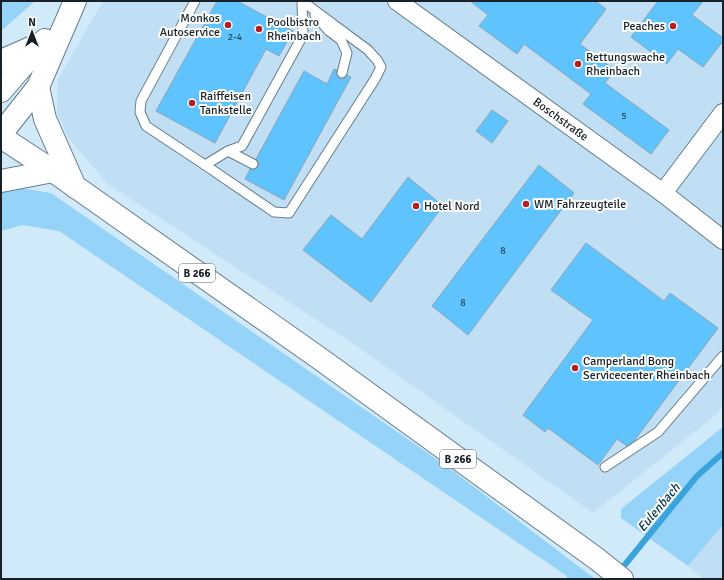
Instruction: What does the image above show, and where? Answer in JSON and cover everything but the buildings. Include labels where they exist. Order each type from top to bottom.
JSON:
[{"type":"main road","points":[[1,91],[75,1]]},
{"type":"main road","points":[[1,136],[38,87],[75,1]]},
{"type":"main road","points":[[1,61],[42,43]]},
{"type":"main road","points":[[38,87],[45,119],[75,187]]},
{"type":"main road","name":"B 266","points":[[1,136],[326,363],[597,559],[622,579]]},
{"type":"main road","points":[[1,181],[53,171]]},
{"type":"street","name":"Boschstraße","points":[[397,1],[663,193],[723,240]]},
{"type":"street","points":[[663,193],[723,113]]},
{"type":"lane","points":[[195,1],[141,101],[140,112],[146,126],[274,212],[289,213],[381,67],[377,60],[355,41],[302,1]]},
{"type":"lane","points":[[205,165],[228,151],[242,146],[303,35],[302,1]]},
{"type":"lane","points":[[302,1],[329,31],[341,40],[347,53],[342,73]]},
{"type":"lane","points":[[228,151],[253,164]]},
{"type":"lane","points":[[605,467],[658,432],[723,356]]},
{"type":"shaded area","points":[[2,1],[35,1],[1,31]]},
{"type":"shaded area","points":[[103,1],[723,1],[723,405],[717,414],[593,513],[352,343],[109,185],[69,139],[57,112],[58,79]]},
{"type":"shaded area","points":[[10,188],[51,193],[448,467],[595,579],[565,579],[567,576],[59,231],[22,225],[1,231],[1,191]]},
{"type":"shaded area","points":[[723,427],[723,525],[688,566],[621,518],[621,509]]},
{"type":"shaded area","points":[[723,525],[723,579],[704,579],[688,566]]},
{"type":"waterway","name":"Eulenbach","points":[[619,572],[697,476],[723,453]]},
{"type":"place","name":"Monkos Autoservice","points":[[228,25]]},
{"type":"place","name":"Peaches","points":[[673,26]]},
{"type":"place","name":"Poolbistro Rheinbach","points":[[259,29]]},
{"type":"place","name":"Rettungswache Rheinbach","points":[[578,64]]},
{"type":"place","name":"Raiffeisen Tankstelle","points":[[192,103]]},
{"type":"place","name":"WM Fahrzeugteile","points":[[526,204]]},
{"type":"place","name":"Hotel Nord","points":[[416,206]]},
{"type":"place","name":"Camperland Bong Servicecenter Rheinbach","points":[[575,368]]}]
